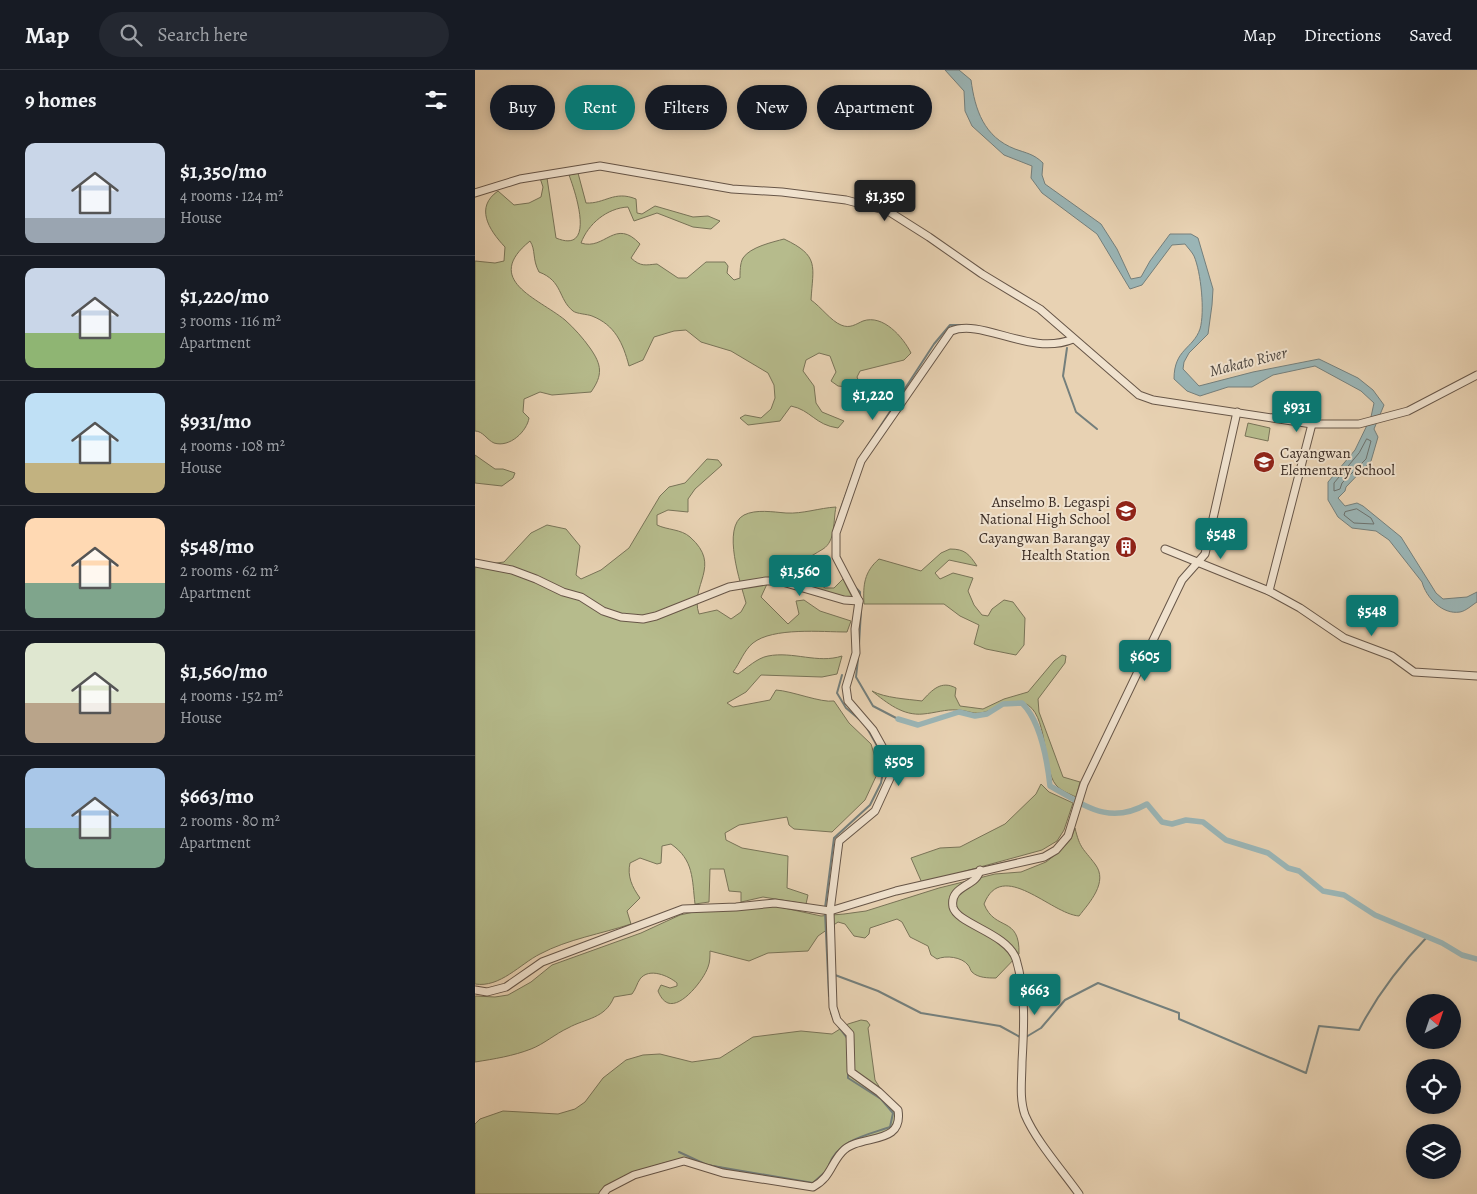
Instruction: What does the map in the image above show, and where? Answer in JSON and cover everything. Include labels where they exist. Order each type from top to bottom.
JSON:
[{"type":"street","points":[[475,192],[520,179],[600,166],[732,189],[782,192],[846,200],[888,211],[929,236],[982,274],[1039,309],[1139,395],[1153,400],[1312,424],[1359,424],[1408,412],[1477,375]]},
{"type":"street","points":[[603,1194],[607,1189],[634,1175],[684,1161],[723,1173],[813,1187],[829,1174],[843,1150],[857,1143],[891,1134],[897,1126],[898,1110],[879,1092],[851,1072],[850,1034],[837,1020],[833,1007],[830,911],[839,842],[875,811],[884,795],[891,776],[888,757],[873,730],[848,701],[846,687],[855,653],[855,629],[859,601],[836,556],[836,533],[861,461],[951,331],[959,328],[1039,344],[1059,345],[1073,339]]},
{"type":"street","points":[[475,990],[487,992],[506,987],[542,962],[683,909],[736,907],[775,902],[830,911],[896,891],[1044,857],[1056,850],[1068,836],[1084,784],[1182,580],[1205,554],[1237,412]]},
{"type":"street","points":[[1269,591],[1312,424]]},
{"type":"street","points":[[1165,549],[1269,591],[1300,608],[1344,638],[1392,656],[1414,672],[1477,676]]},
{"type":"street","points":[[475,563],[512,570],[563,592],[581,597],[603,611],[621,617],[643,619],[656,616],[729,587],[766,580],[779,580],[844,600],[859,601]]},
{"type":"street","points":[[981,870],[978,877],[958,890],[953,899],[953,910],[960,917],[1000,939],[1016,958],[1024,1011],[1021,1092],[1025,1114],[1079,1194]]},
{"type":"green space","points":[[578,173],[586,203],[622,196],[636,199],[637,213],[642,214],[655,206],[693,217],[708,216],[720,221],[711,229],[693,227],[657,213],[634,221],[628,207],[620,208],[599,218],[588,230],[581,243],[597,243],[610,236],[624,234],[640,244],[631,258],[640,264],[657,264],[678,278],[687,278],[706,262],[725,262],[728,266],[727,273],[734,280],[740,278],[741,262],[746,254],[762,245],[784,239],[804,251],[812,263],[811,300],[841,325],[853,326],[870,320],[885,324],[898,334],[911,353],[904,360],[860,371],[857,377],[863,392],[857,397],[847,387],[838,386],[831,381],[836,372],[830,356],[819,353],[806,360],[803,371],[814,386],[816,403],[822,412],[844,421],[838,428],[824,424],[804,411],[791,406],[780,421],[748,425],[740,418],[745,415],[761,418],[771,409],[775,398],[774,385],[768,373],[731,351],[701,342],[686,330],[674,331],[654,337],[643,360],[629,366],[621,342],[607,324],[592,316],[573,311],[552,280],[539,272],[530,241],[517,255],[511,267],[513,277],[519,287],[529,296],[565,320],[578,333],[597,360],[599,375],[591,392],[552,395],[540,392],[524,399],[523,412],[529,418],[525,428],[512,441],[500,444],[494,443],[480,432],[475,431],[475,261],[495,263],[504,261],[505,247],[489,226],[486,211],[487,204],[498,191],[514,205],[529,203],[541,197],[543,187],[540,178],[547,178],[556,238],[569,241],[576,238],[580,230],[578,206],[569,175]]},
{"type":"green space","points":[[1248,423],[1270,428],[1268,441],[1245,436]]},
{"type":"green space","points":[[475,455],[495,469],[503,469],[515,473],[513,478],[502,486],[475,483]]},
{"type":"green space","points":[[707,459],[718,460],[722,465],[695,489],[688,499],[688,512],[668,510],[657,515],[657,525],[686,534],[699,547],[704,557],[705,566],[697,604],[699,614],[717,610],[731,619],[741,612],[746,603],[737,570],[733,543],[734,531],[737,521],[744,515],[759,511],[792,513],[836,507],[830,541],[823,549],[802,562],[801,571],[825,588],[834,588],[843,579],[853,599],[774,583],[767,584],[761,597],[788,624],[799,614],[796,601],[804,600],[820,611],[851,621],[847,632],[785,632],[762,638],[750,646],[733,672],[738,674],[756,661],[768,656],[787,655],[824,659],[842,656],[837,674],[822,677],[761,675],[746,692],[727,703],[733,707],[770,700],[776,690],[834,701],[849,723],[871,744],[879,770],[865,800],[832,832],[794,829],[789,825],[787,817],[739,825],[725,833],[726,840],[742,848],[788,856],[787,888],[808,895],[806,904],[763,897],[741,902],[741,892],[729,891],[724,869],[710,869],[709,902],[695,904],[688,863],[679,850],[671,844],[662,846],[661,863],[657,864],[640,858],[630,863],[631,881],[640,898],[627,911],[631,924],[562,944],[532,958],[501,979],[484,984],[475,984],[475,566],[504,562],[531,533],[547,525],[566,529],[580,546],[576,575],[581,579],[601,570],[629,548],[660,496],[669,487],[685,483]]},
{"type":"green space","points":[[950,549],[966,553],[977,566],[949,560],[935,573],[940,579],[953,573],[973,578],[968,591],[974,605],[982,615],[988,616],[992,609],[1004,600],[1013,602],[1025,618],[1024,645],[1016,655],[986,649],[974,644],[979,625],[960,616],[944,604],[864,604],[865,579],[870,569],[879,559],[921,571],[941,553]]},
{"type":"green space","points":[[1062,655],[1066,656],[1065,663],[1038,699],[1039,712],[1063,777],[1080,782],[1076,797],[1056,785],[1049,767],[1038,717],[1032,708],[1024,703],[1007,703],[980,713],[953,710],[916,714],[896,708],[872,691],[890,697],[922,701],[937,687],[946,685],[956,688],[955,696],[960,706],[983,709],[1004,699],[1028,692],[1054,661]]},
{"type":"green space","points":[[1041,784],[1049,792],[1073,803],[1064,830],[1057,841],[1042,850],[922,883],[911,858],[940,848],[960,847],[1005,824],[1036,794]]},
{"type":"green space","points":[[1075,828],[1080,844],[1099,871],[1099,885],[1096,892],[1079,916],[1068,913],[1015,887],[1003,886],[992,891],[984,904],[994,918],[1011,928],[1018,942],[1019,954],[996,978],[986,978],[977,975],[972,972],[965,962],[958,959],[945,957],[937,959],[931,955],[928,946],[910,937],[902,922],[897,919],[870,928],[869,934],[865,938],[854,936],[845,924],[838,922],[818,936],[808,951],[768,953],[749,961],[710,951],[709,965],[702,978],[686,997],[674,1003],[665,1001],[658,991],[661,985],[670,988],[677,986],[677,983],[664,975],[654,973],[644,975],[632,994],[614,997],[606,1010],[600,1014],[563,1030],[536,1047],[510,1055],[475,1062],[475,996],[495,997],[508,995],[531,982],[552,965],[641,933],[680,915],[707,909],[775,906],[821,916],[866,911],[939,888],[995,874],[1021,872],[1046,862],[1060,851],[1071,839]]},
{"type":"green space","points":[[861,1020],[867,1021],[870,1025],[868,1028],[875,1080],[896,1113],[895,1125],[888,1133],[849,1144],[821,1180],[816,1183],[804,1185],[682,1159],[650,1167],[625,1177],[614,1182],[599,1194],[475,1194],[475,1124],[480,1119],[503,1111],[558,1114],[575,1109],[585,1102],[603,1078],[626,1060],[643,1055],[660,1054],[692,1062],[720,1058],[753,1037],[801,1031],[832,1034],[848,1024]]},
{"type":"water","points":[[945,70],[959,70],[971,80],[979,112],[989,130],[996,137],[1004,144],[1040,160],[1043,163],[1042,175],[1045,184],[1101,224],[1117,249],[1131,279],[1141,277],[1170,234],[1191,234],[1198,238],[1213,289],[1212,305],[1208,334],[1189,353],[1184,362],[1183,369],[1199,386],[1253,372],[1319,359],[1358,378],[1373,390],[1384,405],[1374,429],[1378,437],[1371,461],[1338,498],[1345,506],[1357,503],[1363,506],[1401,537],[1436,593],[1443,599],[1467,597],[1477,592],[1477,602],[1460,612],[1447,611],[1441,608],[1431,599],[1422,582],[1389,540],[1376,531],[1352,528],[1338,517],[1328,500],[1328,482],[1355,450],[1371,417],[1374,403],[1361,391],[1315,366],[1273,375],[1252,387],[1228,387],[1200,396],[1187,391],[1174,379],[1175,369],[1180,355],[1197,336],[1200,329],[1202,303],[1200,282],[1194,256],[1185,244],[1172,245],[1142,285],[1130,289],[1097,234],[1042,193],[1031,178],[1032,166],[1004,155],[972,126],[965,111],[964,91]]},
{"type":"waterway","points":[[861,456],[934,344],[950,325],[964,325]]},
{"type":"waterway","points":[[1067,348],[1063,376],[1076,412],[1097,429]]},
{"type":"waterway","points":[[839,514],[855,469]]},
{"type":"waterway","points":[[854,586],[860,592],[860,597]]},
{"type":"waterway","points":[[859,644],[861,611]]},
{"type":"waterway","points":[[858,659],[856,677],[873,706],[898,719]]},
{"type":"waterway","points":[[842,675],[837,693],[846,708],[859,719]]},
{"type":"waterway","points":[[898,719],[918,725],[959,712],[975,716],[987,714],[1003,704],[1022,703],[1029,711],[1038,730],[1045,753],[1050,786],[1074,800],[1108,813],[1120,813],[1147,804],[1162,822],[1172,824],[1186,820],[1203,822],[1226,840],[1268,853],[1288,868],[1299,871],[1323,891],[1344,895],[1375,915],[1442,943],[1462,955],[1477,959]]},
{"type":"waterway","points":[[825,908],[834,838],[870,805],[881,783],[885,760],[867,728]]},
{"type":"waterway","points":[[825,913],[829,996]]},
{"type":"waterway","points":[[1026,1037],[1041,1028],[1065,1000],[1098,983],[1179,1013],[1179,1019],[1306,1073],[1319,1026],[1359,1030],[1373,1005],[1390,981],[1427,937]]},
{"type":"waterway","points":[[835,975],[878,991],[921,1013],[1000,1026],[1020,1037]]},
{"type":"waterway","points":[[831,1013],[835,1022]]},
{"type":"waterway","points":[[838,1026],[847,1038]]},
{"type":"waterway","points":[[829,1165],[833,1157],[846,1144],[890,1127],[893,1113],[881,1099],[848,1078],[848,1073]]},
{"type":"waterway","points":[[679,1152],[707,1165],[813,1183],[824,1173]]},
{"type":"place","name":"Cayangwan Elementary School","points":[[1264,462]]},
{"type":"place","name":"Anselmo B. Legaspi National High School","points":[[1126,511]]},
{"type":"place","name":"Cayangwan Barangay Health Station","points":[[1126,547]]},
{"type":"water label","name":"Makato River","points":[[1248,361]]}]
